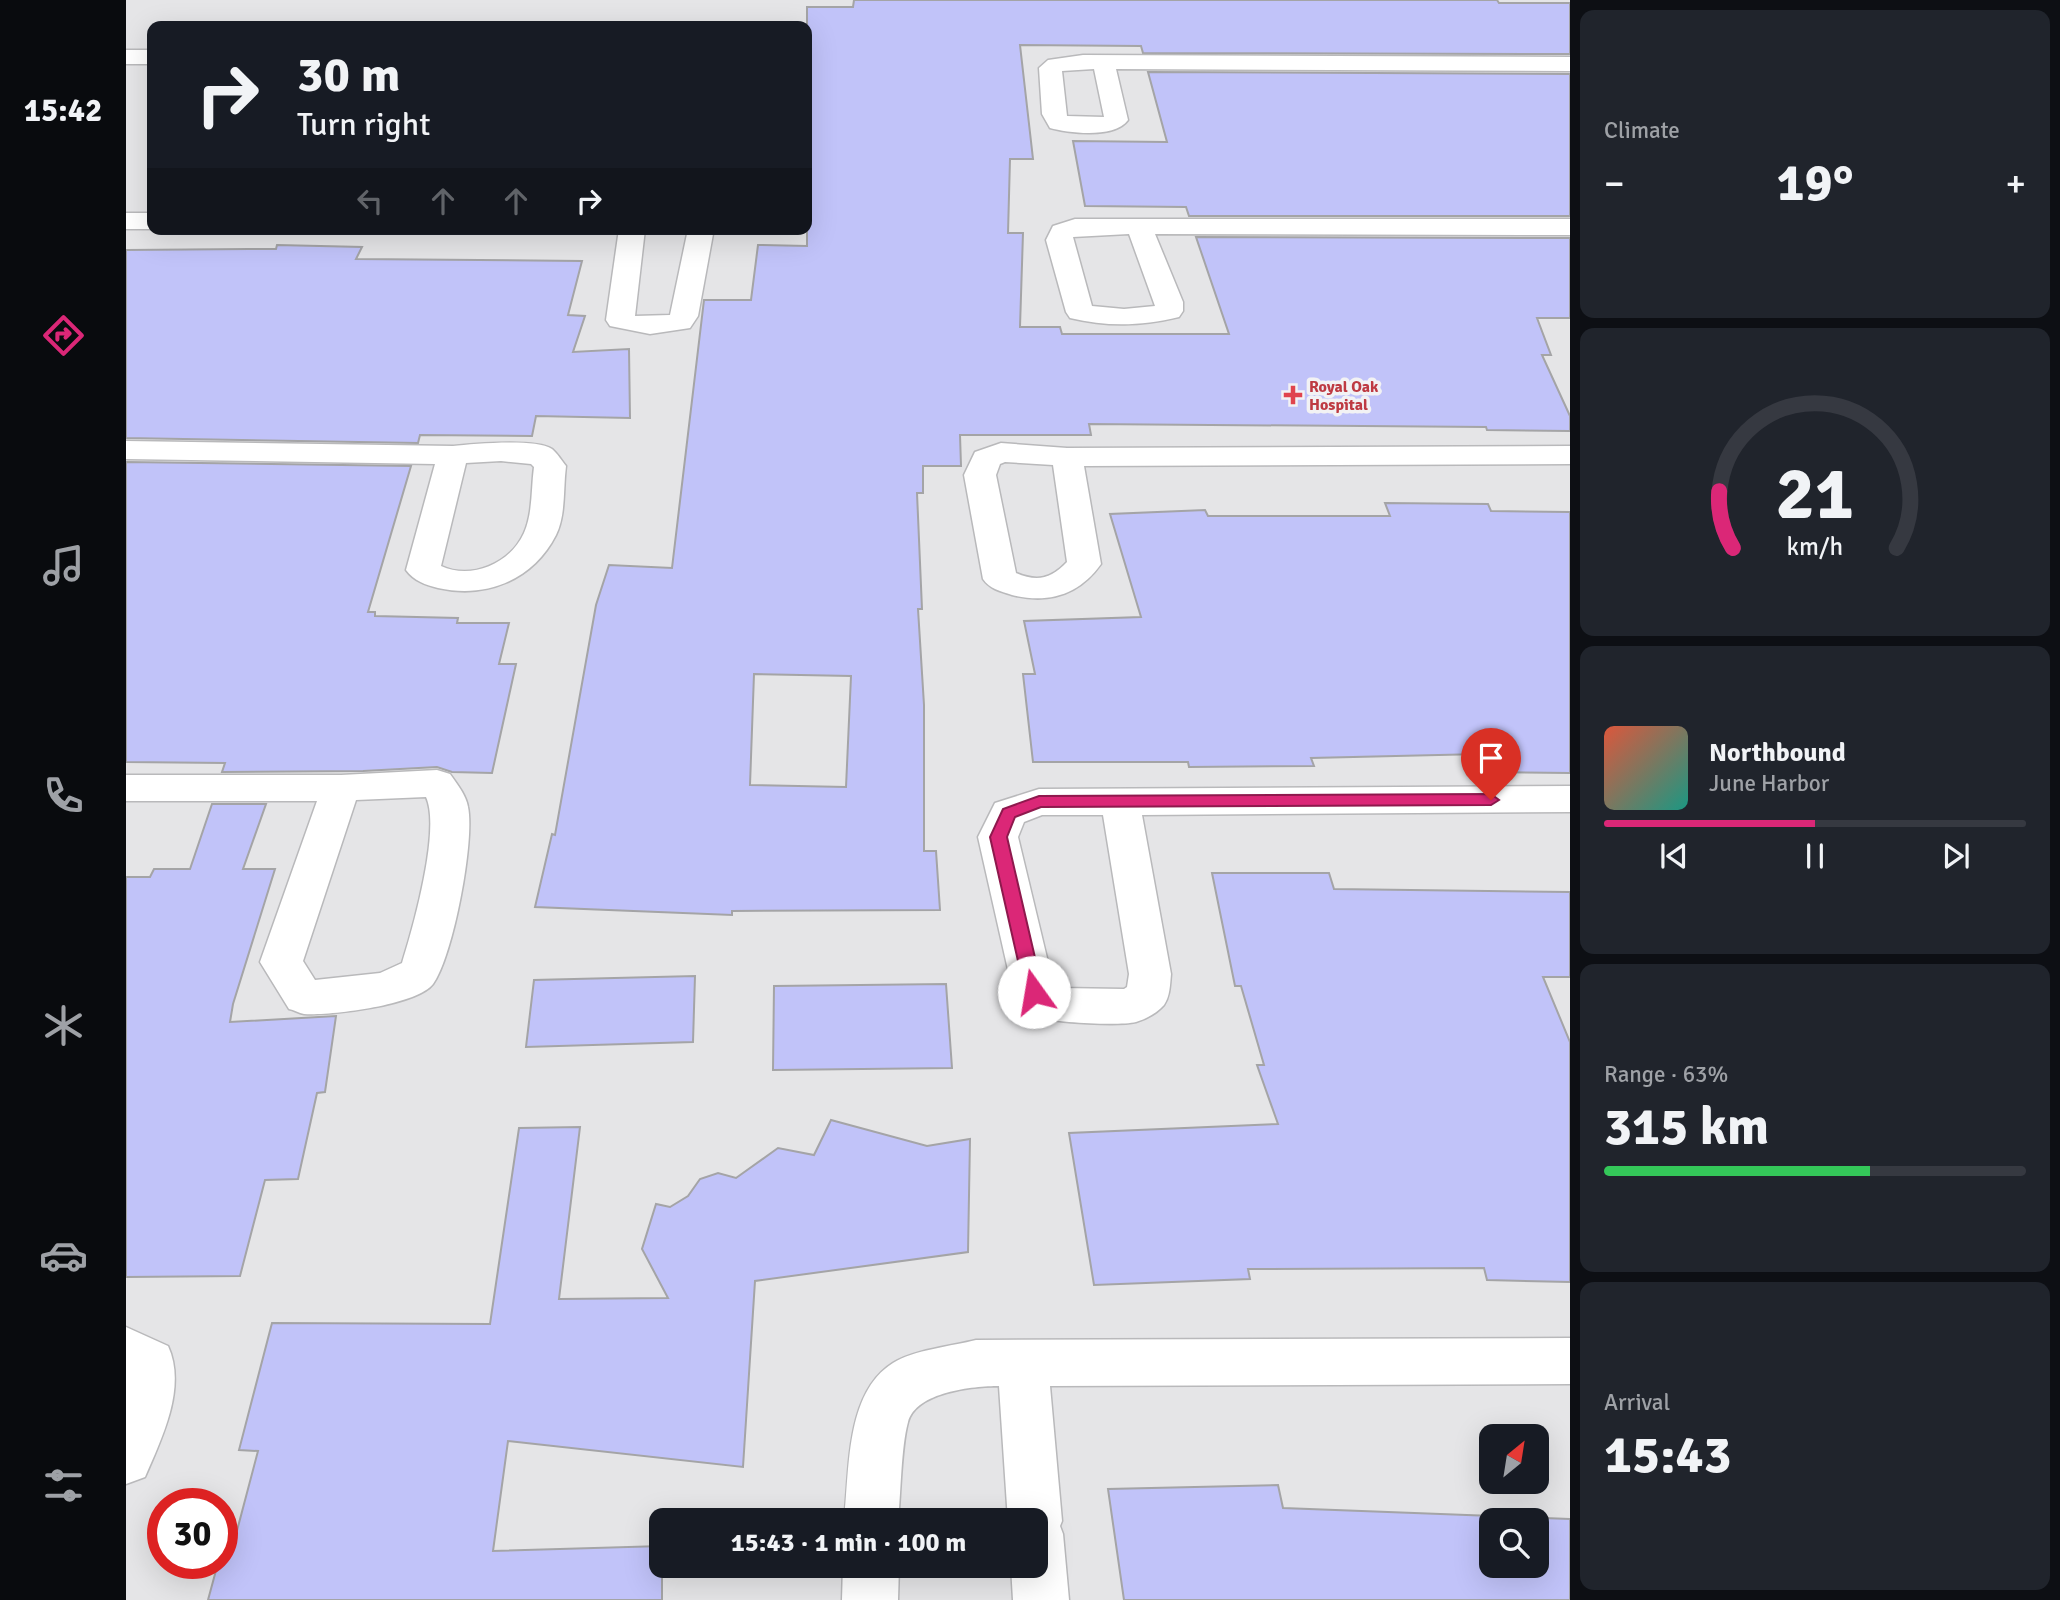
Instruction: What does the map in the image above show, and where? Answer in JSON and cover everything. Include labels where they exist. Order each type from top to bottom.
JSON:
[{"type":"street","points":[[126,57],[147,57]]},
{"type":"street","points":[[1104,63],[1570,64]]},
{"type":"street","points":[[126,221],[147,221]]},
{"type":"street","points":[[1139,226],[1169,302],[1169,311],[1156,315],[1113,317],[1080,312],[1059,240],[1062,232],[1075,228],[1139,226],[1570,227]]},
{"type":"street","points":[[631,235],[620,320],[655,327],[680,322],[684,316],[700,235]]},
{"type":"street","points":[[126,450],[453,455],[500,452],[540,455],[550,466],[540,534],[513,568],[474,583],[438,579],[423,570],[453,455]]},
{"type":"street","points":[[1067,457],[1084,564],[1071,580],[1054,588],[1022,589],[1000,579],[980,475],[986,459],[1001,452],[1067,457],[1570,455]]},
{"type":"street","points":[[126,788],[341,788],[438,783],[449,806],[450,831],[431,936],[418,974],[397,987],[304,997],[281,962],[341,788]]},
{"type":"street","points":[[1120,802],[1150,974],[1148,994],[1133,1006],[1052,1004],[1034,992],[999,837],[1009,813],[1039,802],[1570,799]]},
{"type":"street","points":[[126,1350],[150,1362],[146,1405],[126,1459]]},
{"type":"street","points":[[872,1508],[883,1410],[911,1380],[976,1363],[1570,1361]]},
{"type":"street","points":[[1024,1363],[1034,1508]]},
{"type":"street","points":[[870,1600],[871,1578]]},
{"type":"street","points":[[1039,1578],[1041,1600]]},
{"type":"building","points":[[854,0],[1497,0],[1499,3],[1570,3],[1570,54],[1143,53],[1141,46],[1020,45],[1033,159],[1010,159],[1008,233],[1023,233],[1020,327],[1060,327],[1062,334],[1229,334],[1196,237],[1570,238],[1570,318],[1537,318],[1551,355],[1542,355],[1570,416],[1570,431],[1487,430],[1486,427],[1089,424],[1091,435],[960,435],[961,466],[923,466],[923,493],[917,493],[922,609],[918,609],[924,705],[924,851],[936,851],[940,910],[732,911],[732,915],[535,907],[552,834],[555,835],[596,605],[609,565],[672,568],[704,300],[751,300],[758,245],[807,246],[807,235],[812,235],[812,21],[807,21],[807,7],[853,7]],"holes":[[[754,674],[851,676],[846,787],[750,785]]]},
{"type":"building","points":[[1148,72],[1570,74],[1570,216],[1189,216],[1186,207],[1085,206],[1073,141],[1167,142]]},
{"type":"building","points":[[277,245],[362,247],[356,259],[582,261],[568,315],[585,316],[573,352],[629,349],[630,418],[536,416],[532,436],[420,435],[418,443],[126,438],[126,250],[276,249]]},
{"type":"building","points":[[126,462],[411,466],[368,612],[375,612],[375,616],[458,618],[457,623],[509,623],[499,664],[516,664],[492,773],[452,772],[437,767],[363,771],[222,772],[225,763],[126,762]]},
{"type":"building","points":[[1385,503],[1488,504],[1491,511],[1570,512],[1570,773],[1487,772],[1481,754],[1311,758],[1314,766],[1189,767],[1188,762],[1033,762],[1023,674],[1035,674],[1024,621],[1141,617],[1110,514],[1205,510],[1208,516],[1390,516]]},
{"type":"building","points":[[212,804],[266,804],[243,869],[275,869],[233,1004],[230,1022],[336,1016],[325,1092],[317,1093],[298,1179],[265,1180],[240,1276],[126,1277],[126,877],[150,877],[154,869],[190,869]]},
{"type":"building","points":[[1212,873],[1329,873],[1334,889],[1570,892],[1570,977],[1543,977],[1570,1042],[1570,1282],[1487,1280],[1484,1268],[1248,1269],[1250,1279],[1094,1285],[1069,1133],[1278,1124],[1257,1065],[1264,1065],[1241,986],[1235,986]]},
{"type":"building","points":[[695,976],[693,1042],[526,1047],[534,980]]},
{"type":"building","points":[[946,984],[952,1068],[773,1070],[774,986]]},
{"type":"building","points":[[831,1120],[927,1146],[970,1139],[968,1252],[755,1281],[743,1467],[508,1441],[493,1551],[649,1546],[649,1578],[662,1578],[662,1600],[208,1600],[214,1579],[238,1579],[238,1527],[258,1451],[239,1450],[272,1323],[490,1324],[519,1128],[580,1127],[559,1299],[668,1298],[642,1249],[656,1204],[670,1207],[688,1196],[700,1179],[718,1173],[736,1178],[778,1148],[814,1155]]},
{"type":"building","points":[[1278,1485],[1283,1508],[1479,1516],[1479,1578],[1549,1578],[1549,1518],[1570,1519],[1570,1600],[1124,1600],[1108,1489]]},
{"type":"place","name":"Royal Oak Hospital","points":[[1293,395]]},
{"type":"route","points":[[1034,992],[999,837],[1009,813],[1039,802],[1491,800]]}]
